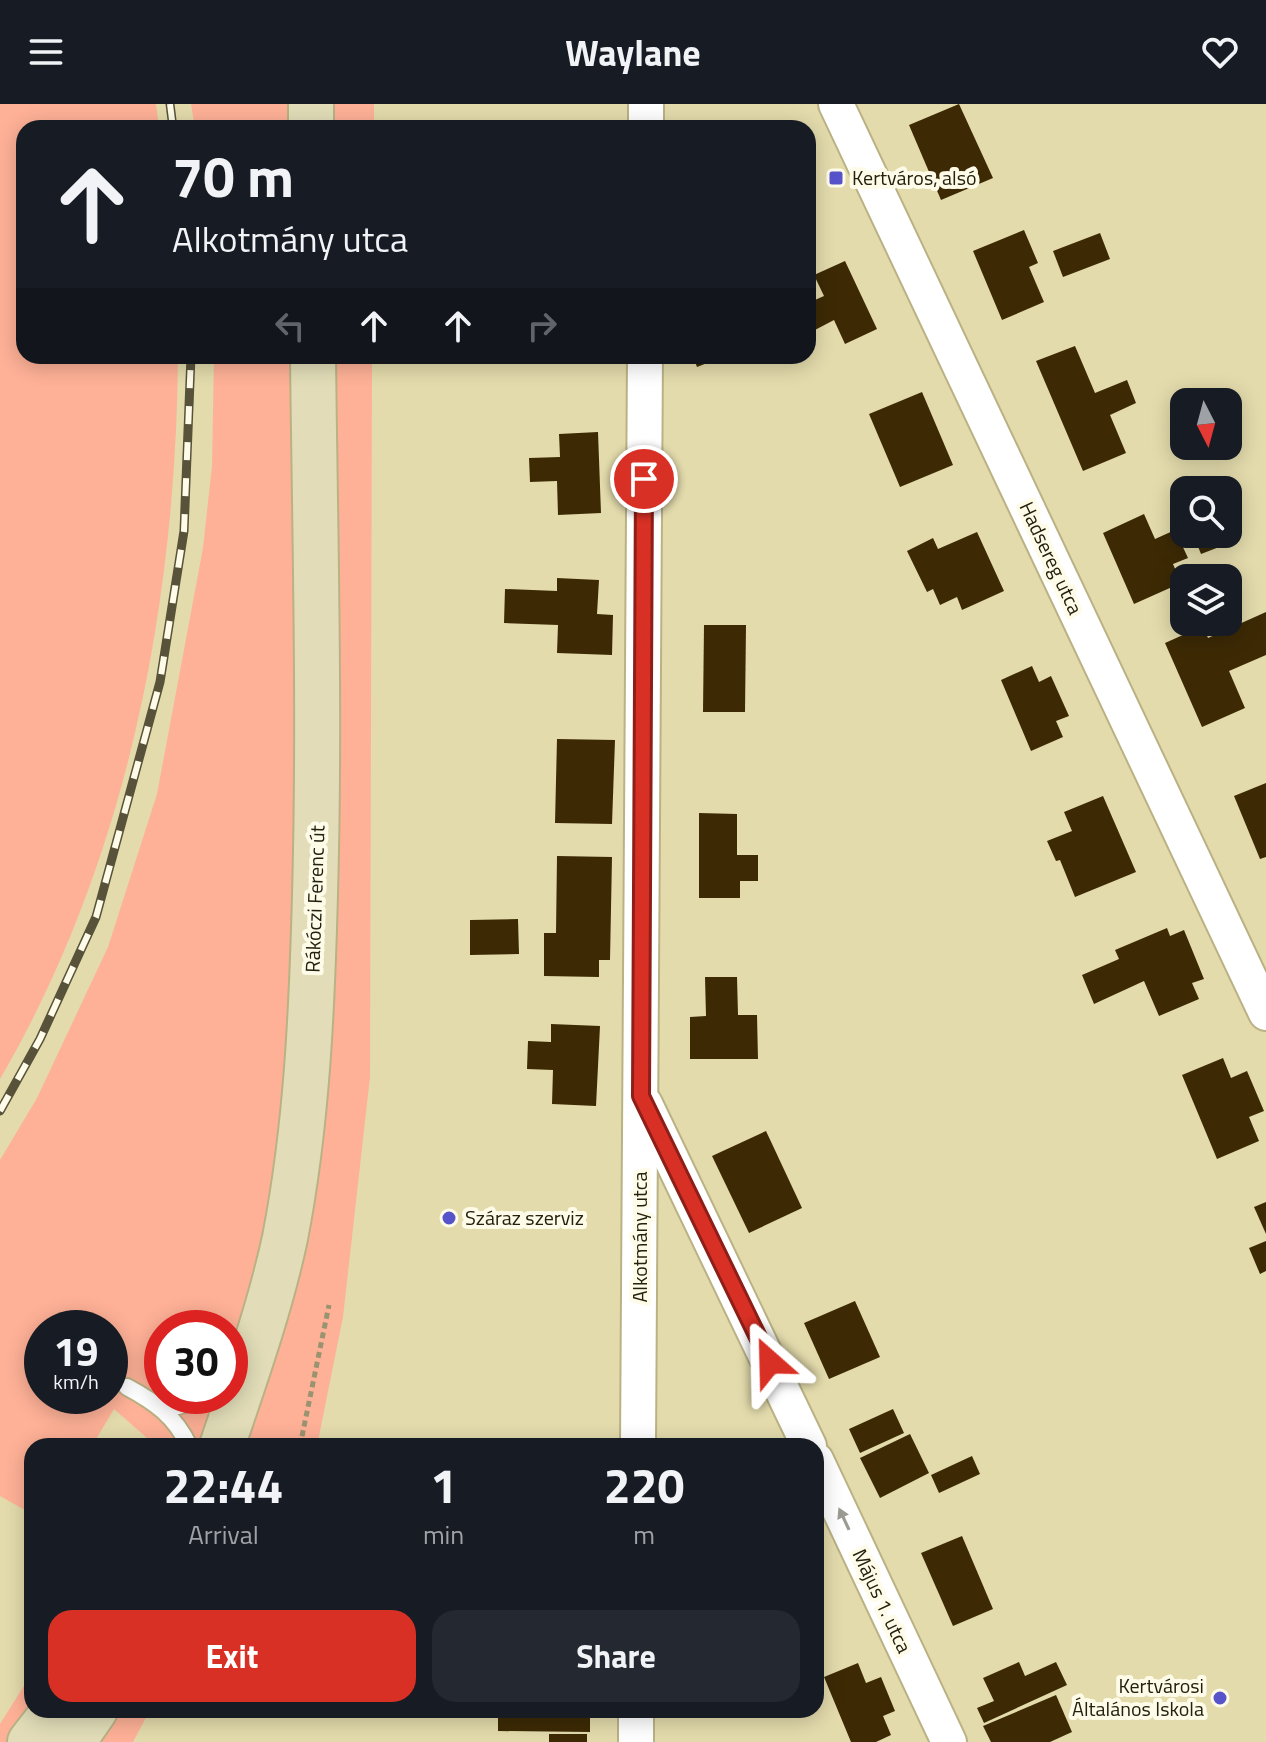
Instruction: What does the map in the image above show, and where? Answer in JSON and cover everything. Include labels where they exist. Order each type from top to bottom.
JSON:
[{"type":"main road","name":"Rákóczi Ferenc út","points":[[248,1348],[285,1239],[301,1126],[313,978],[318,806],[313,364]]},
{"type":"main road","name":"Rákóczi Ferenc út","points":[[213,1433],[222,1414]]},
{"type":"main road","points":[[30,1742],[49,1718]]},
{"type":"main road","points":[[73,1742],[90,1718]]},
{"type":"street","name":"Hadsereg utca","points":[[836,104],[1266,1013]]},
{"type":"street","name":"Alkotmány utca","points":[[638,1438],[645,364]]},
{"type":"street","points":[[641,1096],[805,1438]]},
{"type":"street","name":"Május 1. utca","points":[[824,1477],[949,1742]]},
{"type":"street","points":[[636,1718],[636,1742]]},
{"type":"lane","points":[[168,1414],[177,1424],[213,1433]]},
{"type":"lane","points":[[188,1414],[213,1433]]},
{"type":"path","points":[[302,1438],[329,1305]]},
{"type":"shaded area","points":[[0,104],[156,104],[158,120],[16,120],[16,364],[178,364],[175,450],[167,543],[154,637],[136,729],[112,820],[81,909],[44,996],[0,1079]]},
{"type":"shaded area","points":[[191,104],[374,104],[374,120],[194,120]]},
{"type":"shaded area","points":[[214,364],[372,364],[370,1077],[343,1317],[319,1438],[147,1438],[120,1414],[128,1414],[128,1310],[24,1310],[24,1414],[111,1414],[97,1438],[24,1438],[24,1510],[0,1496],[0,1160],[37,1098],[108,947],[157,794],[203,548],[212,466]]},
{"type":"shaded area","points":[[24,1686],[24,1718],[146,1718],[133,1742],[0,1742],[0,1724]]},
{"type":"building","points":[[959,104],[993,178],[941,200],[909,125]]},
{"type":"building","points":[[1024,230],[1038,263],[1029,267],[1044,302],[1002,320],[973,251]]},
{"type":"building","points":[[1100,233],[1110,259],[1063,277],[1053,251]]},
{"type":"building","points":[[845,261],[877,329],[845,344],[834,320],[816,329],[816,300],[824,296],[816,274]]},
{"type":"building","points":[[1075,346],[1095,393],[1127,380],[1136,403],[1110,415],[1126,453],[1083,471],[1036,361]]},
{"type":"building","points":[[922,392],[953,465],[900,487],[869,414]]},
{"type":"building","points":[[598,432],[601,513],[558,515],[557,481],[530,482],[529,458],[560,457],[559,434]]},
{"type":"building","points":[[1144,514],[1155,539],[1170,532],[1170,548],[1183,548],[1188,558],[1170,564],[1170,588],[1134,604],[1103,533]]},
{"type":"building","points":[[977,532],[1004,591],[962,610],[957,597],[940,605],[933,589],[927,592],[907,551],[933,538],[938,549]]},
{"type":"building","points":[[1199,548],[1217,548],[1201,554]]},
{"type":"building","points":[[557,578],[599,580],[597,614],[613,615],[612,655],[557,653],[558,625],[504,623],[505,589],[557,591]]},
{"type":"building","points":[[1266,612],[1266,655],[1229,671],[1245,708],[1202,727],[1165,643],[1181,636],[1242,636],[1242,623]]},
{"type":"building","points":[[704,625],[746,625],[745,712],[703,712]]},
{"type":"building","points":[[1032,666],[1039,682],[1051,676],[1069,716],[1056,721],[1063,737],[1031,751],[1001,680]]},
{"type":"building","points":[[557,739],[615,740],[612,824],[555,823]]},
{"type":"building","points":[[1266,783],[1266,857],[1260,859],[1234,796]]},
{"type":"building","points":[[1103,796],[1136,872],[1075,897],[1060,860],[1056,861],[1047,841],[1072,831],[1064,812]]},
{"type":"building","points":[[699,813],[737,814],[737,855],[758,855],[758,881],[740,881],[740,898],[699,898]]},
{"type":"building","points":[[557,856],[612,857],[610,960],[599,960],[599,977],[544,976],[544,933],[556,933]]},
{"type":"building","points":[[518,919],[519,954],[470,955],[470,920]]},
{"type":"building","points":[[1167,928],[1170,936],[1184,930],[1204,979],[1192,983],[1199,999],[1159,1016],[1144,981],[1094,1004],[1082,975],[1119,959],[1115,950]]},
{"type":"building","points":[[705,977],[737,977],[738,1015],[757,1015],[758,1059],[690,1059],[690,1017],[706,1016]]},
{"type":"building","points":[[551,1024],[600,1026],[596,1106],[552,1104],[553,1070],[527,1069],[528,1041],[551,1042]]},
{"type":"building","points":[[1223,1058],[1231,1078],[1247,1071],[1264,1111],[1249,1117],[1259,1141],[1217,1159],[1182,1075]]},
{"type":"building","points":[[766,1131],[802,1208],[749,1233],[712,1156]]},
{"type":"building","points":[[1266,1202],[1266,1234],[1254,1207]]},
{"type":"building","points":[[1266,1241],[1266,1271],[1260,1274],[1249,1248]]},
{"type":"building","points":[[855,1301],[880,1357],[829,1379],[804,1323]]},
{"type":"building","points":[[893,1409],[904,1433],[860,1453],[849,1429]]},
{"type":"building","points":[[910,1434],[929,1473],[880,1498],[860,1458]]},
{"type":"building","points":[[972,1456],[980,1474],[939,1493],[931,1475]]},
{"type":"building","points":[[962,1536],[993,1609],[953,1626],[921,1553]]},
{"type":"building","points":[[1019,1662],[1025,1676],[1056,1662],[1067,1685],[984,1723],[977,1708],[994,1701],[983,1678]]},
{"type":"building","points":[[858,1663],[866,1683],[881,1677],[895,1711],[883,1716],[891,1735],[876,1742],[851,1742],[824,1677]]},
{"type":"building","points":[[1056,1695],[1072,1732],[1050,1742],[991,1742],[983,1726]]},
{"type":"building","points":[[498,1718],[590,1718],[590,1732],[498,1731]]},
{"type":"building","points":[[549,1734],[587,1734],[587,1742],[549,1742]]},
{"type":"railway","points":[[170,104],[172,120]]},
{"type":"railway","points":[[0,1111],[40,1039],[96,917],[160,682],[184,531],[191,364]]},
{"type":"place","name":"Kertváros, alsó","points":[[836,178]]},
{"type":"place","name":"Száraz szerviz","points":[[449,1218]]},
{"type":"place","name":"Kertvárosi Általános Iskola","points":[[1220,1698]]},
{"type":"route","points":[[644,479],[641,1096],[770,1362]]}]
